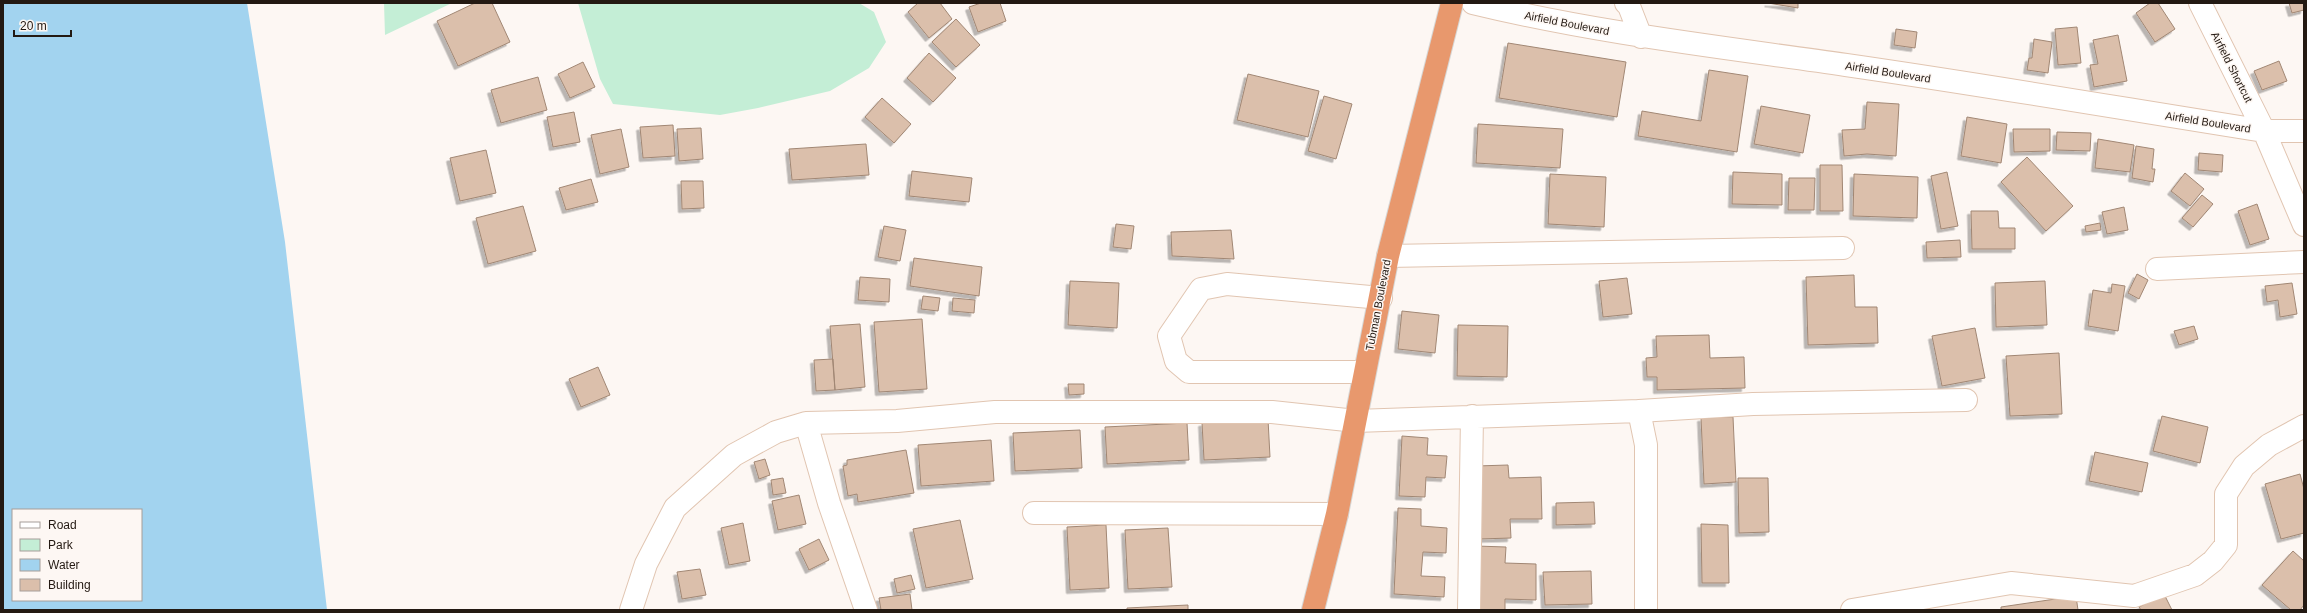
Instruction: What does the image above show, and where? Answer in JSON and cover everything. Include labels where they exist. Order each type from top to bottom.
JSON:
[{"type":"highway","name":"Tubman Boulevard","points":[[1313,610],[1337,514],[1356,421],[1364,372],[1381,298],[1388,256],[1452,3]]},
{"type":"street","name":"Airfield Boulevard","points":[[1473,3],[1540,11],[1641,37],[1848,65],[2264,131],[2304,131]]},
{"type":"street","points":[[1626,3],[1629,6],[1641,37]]},
{"type":"street","name":"Airfield Shortcut","points":[[2200,3],[2264,131],[2304,225]]},
{"type":"street","points":[[1388,256],[1843,248]]},
{"type":"street","points":[[2157,269],[2304,262]]},
{"type":"street","points":[[1364,372],[1189,372],[1176,361],[1169,336],[1201,289],[1220,286],[1381,298]]},
{"type":"street","points":[[631,610],[646,564],[675,508],[734,455],[776,432],[806,423],[896,420],[995,412],[1272,412],[1356,421],[1639,411],[1753,404],[1966,400]]},
{"type":"street","points":[[1639,411],[1646,445],[1646,610]]},
{"type":"street","points":[[1469,610],[1472,416]]},
{"type":"street","points":[[806,423],[829,503],[866,610]]},
{"type":"street","points":[[1852,610],[2011,583],[2134,596],[2195,575],[2213,561],[2226,545],[2226,494],[2244,466],[2269,445],[2304,426]]},
{"type":"street","points":[[1034,512],[1337,514]]},
{"type":"green space","points":[[384,3],[452,3],[385,35]]},
{"type":"green space","points":[[578,3],[859,3],[874,12],[886,42],[869,68],[830,91],[758,108],[720,115],[613,104],[600,79]]},
{"type":"water","points":[[3,3],[247,3],[285,242],[327,610],[3,610]]},
{"type":"building","points":[[475,3],[492,3],[510,42],[458,66],[437,21]]},
{"type":"building","points":[[918,3],[940,3],[952,19],[929,38],[908,12]]},
{"type":"building","points":[[981,3],[1000,3],[1006,21],[978,32],[969,7]]},
{"type":"building","points":[[1768,3],[1798,3],[1798,8]]},
{"type":"building","points":[[2150,3],[2158,3],[2175,29],[2155,42],[2136,13]]},
{"type":"building","points":[[2289,3],[2304,3],[2304,10],[2292,13]]},
{"type":"building","points":[[956,19],[980,45],[956,67],[932,42]]},
{"type":"building","points":[[2077,27],[2081,63],[2058,65],[2055,29]]},
{"type":"building","points":[[1896,29],[1917,32],[1915,48],[1894,45]]},
{"type":"building","points":[[2118,35],[2127,81],[2094,87],[2090,65],[2098,64],[2093,40]]},
{"type":"building","points":[[2034,39],[2052,42],[2048,73],[2027,70],[2029,58],[2032,58]]},
{"type":"building","points":[[1508,43],[1626,62],[1617,117],[1499,98]]},
{"type":"building","points":[[929,53],[956,78],[933,102],[907,78]]},
{"type":"building","points":[[2279,61],[2287,81],[2262,90],[2254,71]]},
{"type":"building","points":[[583,62],[595,87],[570,98],[558,74]]},
{"type":"building","points":[[1709,70],[1748,76],[1737,152],[1638,136],[1642,111],[1701,121]]},
{"type":"building","points":[[1248,74],[1319,91],[1308,137],[1237,120]]},
{"type":"building","points":[[538,77],[547,110],[501,123],[491,90]]},
{"type":"building","points":[[1324,96],[1352,104],[1336,159],[1308,151]]},
{"type":"building","points":[[882,98],[911,124],[894,143],[865,117]]},
{"type":"building","points":[[1867,102],[1899,104],[1896,156],[1867,154],[1844,156],[1842,130],[1865,129]]},
{"type":"building","points":[[1761,106],[1810,115],[1803,153],[1754,144]]},
{"type":"building","points":[[574,112],[580,142],[553,147],[547,117]]},
{"type":"building","points":[[1967,117],[2007,124],[2001,163],[1961,156]]},
{"type":"building","points":[[1478,124],[1563,129],[1560,168],[1476,163]]},
{"type":"building","points":[[673,125],[675,156],[643,158],[640,127]]},
{"type":"building","points":[[701,128],[703,159],[679,161],[677,129]]},
{"type":"building","points":[[621,129],[629,167],[600,174],[591,135]]},
{"type":"building","points":[[2013,129],[2050,129],[2050,151],[2014,152]]},
{"type":"building","points":[[2057,132],[2091,133],[2090,151],[2056,150]]},
{"type":"building","points":[[2098,139],[2134,145],[2130,172],[2095,168]]},
{"type":"building","points":[[866,144],[869,175],[792,180],[789,149]]},
{"type":"building","points":[[2136,146],[2154,149],[2152,169],[2155,169],[2153,182],[2132,178]]},
{"type":"building","points":[[486,150],[496,193],[460,201],[450,158]]},
{"type":"building","points":[[2199,153],[2223,155],[2222,172],[2198,170]]},
{"type":"building","points":[[2027,157],[2073,206],[2046,231],[2001,182]]},
{"type":"building","points":[[1820,165],[1842,165],[1843,211],[1820,211]]},
{"type":"building","points":[[912,171],[972,178],[969,202],[909,196]]},
{"type":"building","points":[[1733,172],[1782,174],[1782,205],[1732,204]]},
{"type":"building","points":[[1947,172],[1958,226],[1941,229],[1931,176]]},
{"type":"building","points":[[2185,173],[2204,189],[2190,206],[2171,191]]},
{"type":"building","points":[[1550,174],[1606,177],[1604,227],[1548,224]]},
{"type":"building","points":[[1854,174],[1918,177],[1917,218],[1853,216]]},
{"type":"building","points":[[1789,178],[1815,178],[1814,210],[1788,210]]},
{"type":"building","points":[[591,179],[598,202],[566,210],[559,188]]},
{"type":"building","points":[[681,181],[703,181],[704,208],[682,209]]},
{"type":"building","points":[[2202,195],[2213,204],[2193,227],[2182,218]]},
{"type":"building","points":[[2257,204],[2269,239],[2250,245],[2238,211]]},
{"type":"building","points":[[523,206],[536,251],[488,264],[476,218]]},
{"type":"building","points":[[2124,207],[2128,230],[2107,234],[2102,212]]},
{"type":"building","points":[[1971,211],[1998,211],[1999,228],[2015,228],[2015,249],[1972,249]]},
{"type":"building","points":[[2100,223],[2101,230],[2086,232],[2085,226]]},
{"type":"building","points":[[1116,224],[1134,226],[1131,249],[1113,247]]},
{"type":"building","points":[[884,226],[906,230],[900,261],[878,257]]},
{"type":"building","points":[[1231,230],[1234,259],[1172,256],[1171,232]]},
{"type":"building","points":[[1960,240],[1961,257],[1927,258],[1926,242]]},
{"type":"building","points":[[914,258],[982,267],[979,296],[910,286]]},
{"type":"building","points":[[2137,274],[2148,280],[2139,299],[2128,293]]},
{"type":"building","points":[[1854,275],[1855,307],[1877,307],[1878,343],[1808,345],[1806,277]]},
{"type":"building","points":[[860,277],[890,279],[889,302],[858,300]]},
{"type":"building","points":[[1627,278],[1632,314],[1603,317],[1599,281]]},
{"type":"building","points":[[1070,281],[1119,283],[1117,328],[1068,325]]},
{"type":"building","points":[[2045,281],[2047,325],[1996,327],[1995,283]]},
{"type":"building","points":[[2292,283],[2297,314],[2280,317],[2278,300],[2267,302],[2265,286]]},
{"type":"building","points":[[2112,284],[2125,286],[2118,331],[2088,326],[2093,290],[2111,293]]},
{"type":"building","points":[[923,296],[940,298],[938,311],[921,309]]},
{"type":"building","points":[[953,298],[975,300],[974,313],[952,311]]},
{"type":"building","points":[[1402,311],[1439,315],[1435,353],[1398,349]]},
{"type":"building","points":[[922,319],[927,389],[879,392],[874,322]]},
{"type":"building","points":[[860,324],[865,387],[835,390],[830,326]]},
{"type":"building","points":[[1458,325],[1508,326],[1507,377],[1457,376]]},
{"type":"building","points":[[2194,326],[2198,339],[2179,345],[2174,331]]},
{"type":"building","points":[[1975,328],[1985,378],[1942,386],[1932,336]]},
{"type":"building","points":[[1709,335],[1710,358],[1744,357],[1745,388],[1657,390],[1657,377],[1647,377],[1646,358],[1657,357],[1656,336]]},
{"type":"building","points":[[2059,353],[2062,414],[2010,416],[2006,356]]},
{"type":"building","points":[[833,359],[835,390],[816,391],[814,360]]},
{"type":"building","points":[[598,367],[610,395],[581,407],[569,379]]},
{"type":"building","points":[[1068,384],[1084,384],[1084,394],[1069,395]]},
{"type":"building","points":[[2162,416],[2208,427],[2200,463],[2153,451]]},
{"type":"building","points":[[1733,417],[1736,482],[1704,484],[1701,418]]},
{"type":"building","points":[[1268,419],[1270,457],[1204,460],[1202,423]]},
{"type":"building","points":[[1187,423],[1189,460],[1107,464],[1105,427]]},
{"type":"building","points":[[1080,430],[1082,468],[1015,471],[1013,433]]},
{"type":"building","points":[[1402,436],[1428,438],[1427,455],[1447,456],[1445,478],[1426,477],[1425,497],[1399,496]]},
{"type":"building","points":[[991,440],[994,481],[921,486],[918,445]]},
{"type":"building","points":[[906,450],[914,493],[858,502],[857,494],[848,496],[843,466],[847,465],[847,460]]},
{"type":"building","points":[[2095,452],[2148,463],[2142,492],[2089,481]]},
{"type":"building","points":[[765,459],[770,475],[759,479],[754,462]]},
{"type":"building","points":[[1508,465],[1509,478],[1541,477],[1542,519],[1510,519],[1511,538],[1479,539],[1476,466]]},
{"type":"building","points":[[2300,474],[2304,489],[2304,533],[2281,539],[2265,484]]},
{"type":"building","points":[[783,478],[786,493],[773,495],[771,480]]},
{"type":"building","points":[[1738,478],[1768,478],[1769,532],[1739,533]]},
{"type":"building","points":[[799,495],[806,524],[778,530],[772,501]]},
{"type":"building","points":[[1594,502],[1595,524],[1556,525],[1556,503]]},
{"type":"building","points":[[1398,508],[1421,509],[1421,526],[1447,528],[1446,553],[1423,552],[1421,576],[1445,577],[1444,597],[1394,594]]},
{"type":"building","points":[[960,520],[973,579],[926,588],[913,529]]},
{"type":"building","points":[[743,523],[750,561],[729,565],[721,528]]},
{"type":"building","points":[[1701,524],[1728,525],[1729,583],[1702,583]]},
{"type":"building","points":[[1106,525],[1109,588],[1070,590],[1067,527]]},
{"type":"building","points":[[1168,528],[1172,587],[1128,589],[1125,530]]},
{"type":"building","points":[[819,539],[829,560],[809,570],[799,549]]},
{"type":"building","points":[[1476,546],[1506,547],[1505,563],[1536,564],[1536,600],[1505,599],[1505,610],[1474,610]]},
{"type":"building","points":[[2293,551],[2304,561],[2304,605],[2300,610],[2291,610],[2262,585]]},
{"type":"building","points":[[700,569],[706,595],[682,599],[677,572]]},
{"type":"building","points":[[1591,571],[1592,604],[1545,605],[1543,572]]},
{"type":"building","points":[[911,575],[915,589],[897,593],[894,579]]},
{"type":"building","points":[[910,594],[912,610],[881,610],[879,598]]},
{"type":"building","points":[[2164,594],[2172,610],[2141,610],[2139,607]]},
{"type":"building","points":[[2076,596],[2078,610],[2001,610],[2001,607]]},
{"type":"building","points":[[1188,605],[1188,610],[1127,610],[1127,608]]}]
